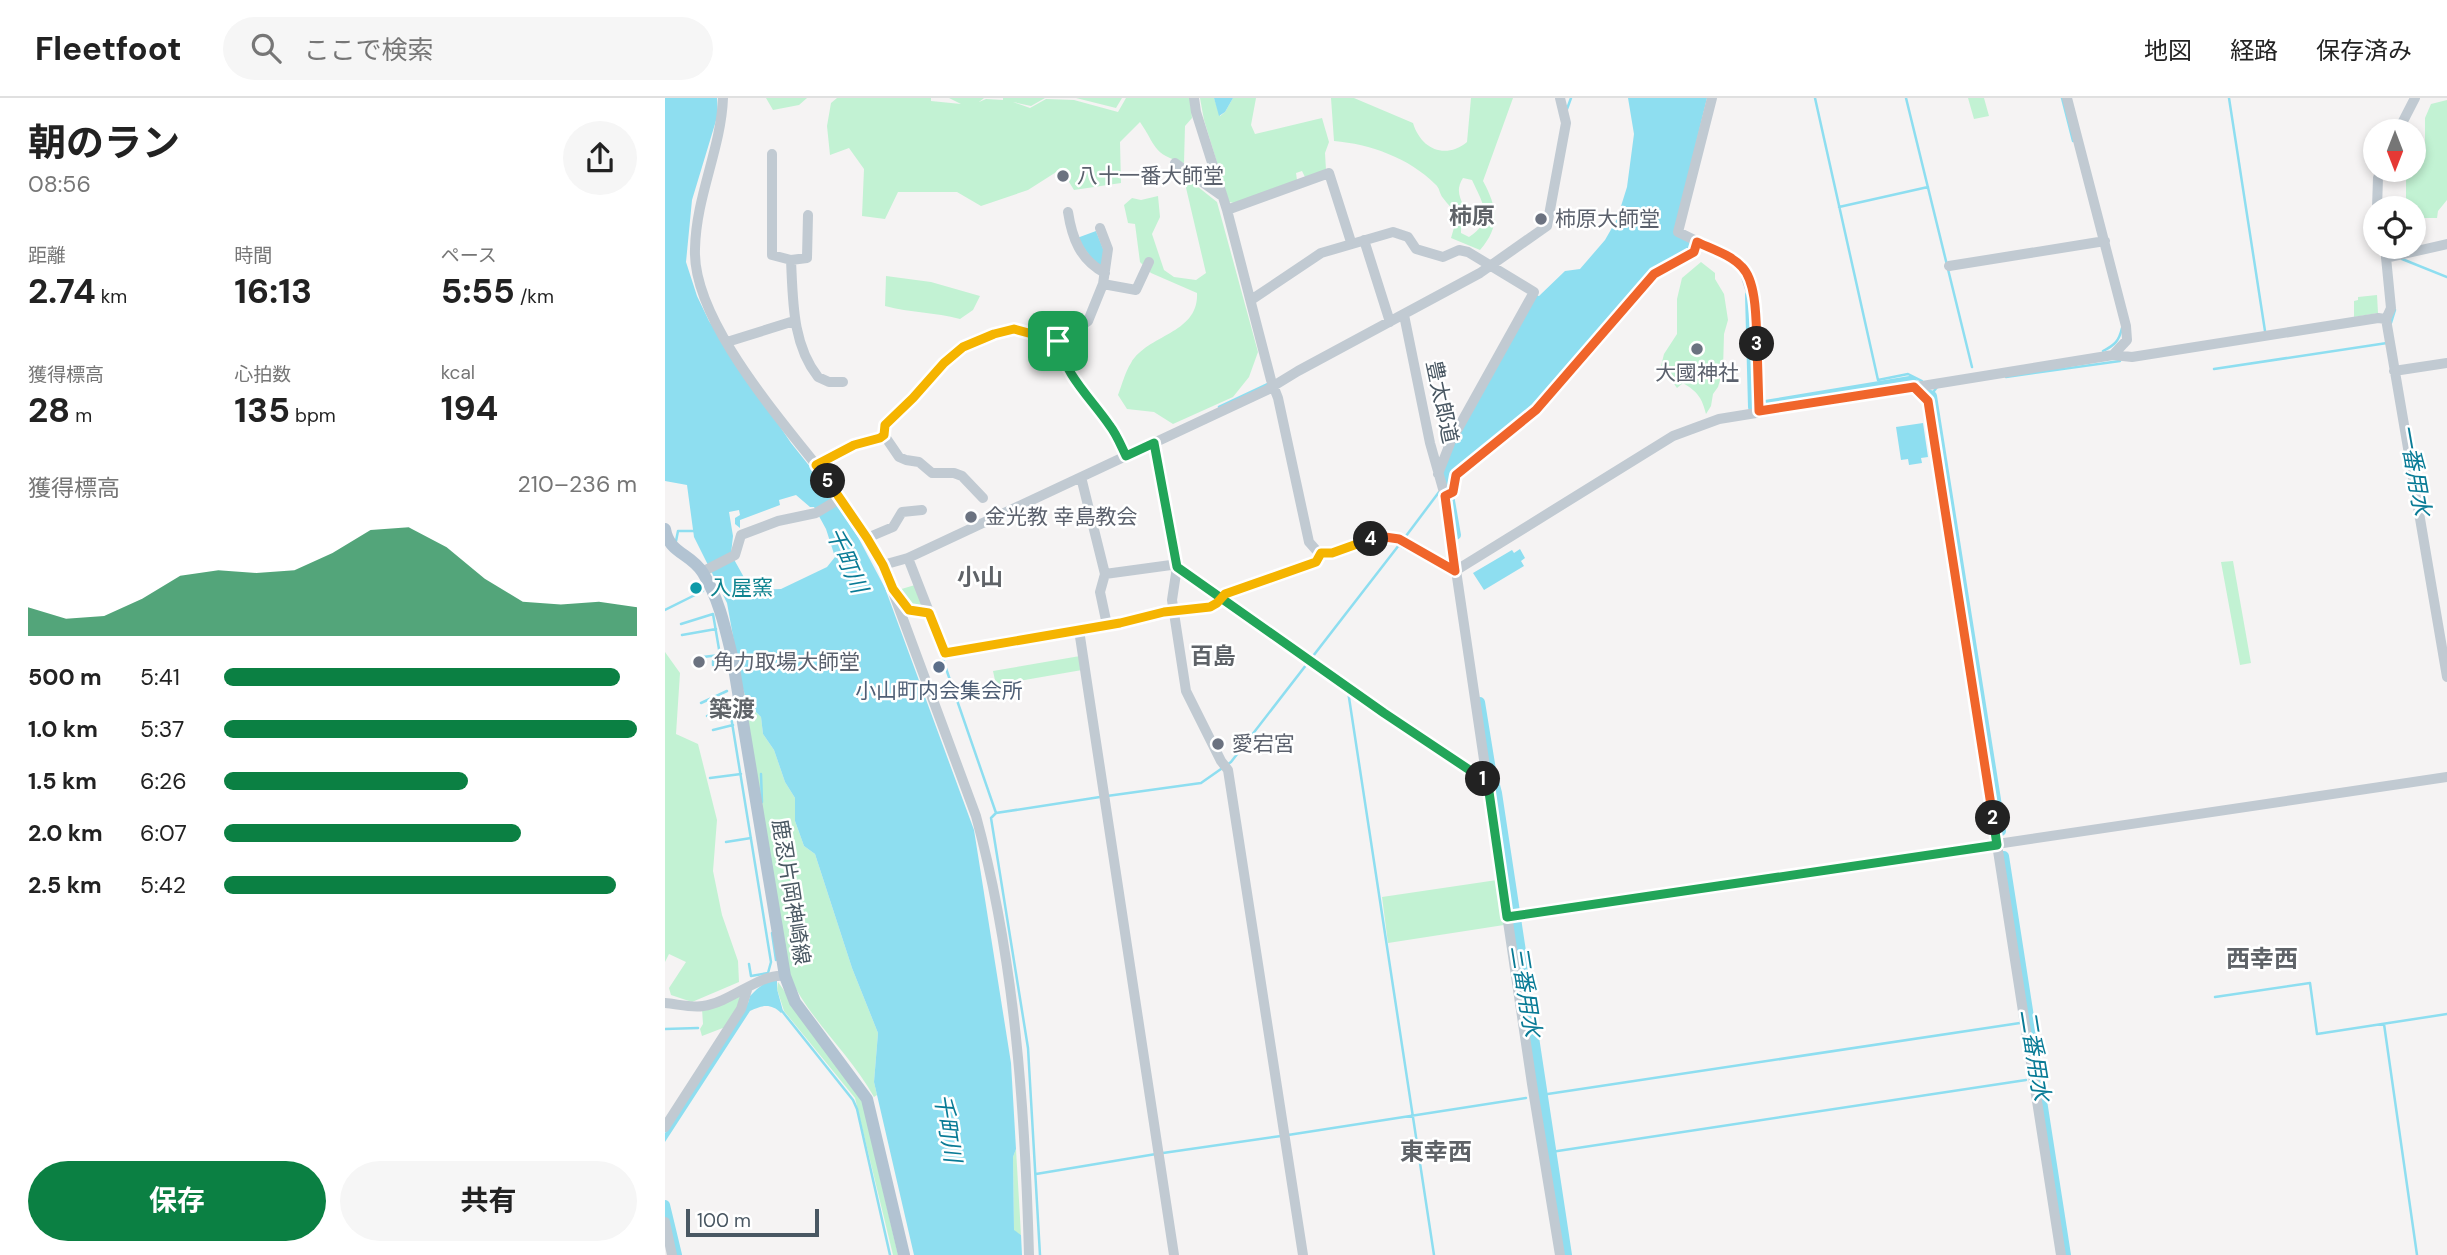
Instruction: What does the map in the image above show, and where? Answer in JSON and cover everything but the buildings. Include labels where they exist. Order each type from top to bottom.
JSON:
[{"type":"main road","name":"鹿忍片岡神崎線","points":[[665,529],[669,547],[693,560],[704,571],[722,613],[732,656],[777,976],[867,1099],[904,1255]]},
{"type":"street","points":[[723,98],[719,127],[700,199],[695,249],[701,286],[727,342],[775,414],[816,465],[883,565],[976,816],[988,859],[1011,994],[1021,1082],[1030,1255]]},
{"type":"street","points":[[1194,98],[1278,398],[1306,537],[1321,553],[1332,553],[1371,539],[1385,537],[1402,541],[1459,568],[1673,436],[1759,407],[1914,387],[2113,355],[2131,357],[2378,318],[2386,319]]},
{"type":"street","points":[[883,565],[908,558],[1154,443],[1390,322],[1493,265],[1547,226],[1566,123],[1560,98]]},
{"type":"street","points":[[1712,98],[1678,232],[1697,246],[1721,253],[1743,268],[1749,280],[1755,307],[1759,407]]},
{"type":"street","points":[[2067,98],[2105,241],[2127,340],[2113,355]]},
{"type":"street","points":[[2404,119],[2415,98]]},
{"type":"street","points":[[772,154],[772,255],[791,260],[807,258],[808,215]]},
{"type":"street","points":[[1175,163],[1222,196]]},
{"type":"street","points":[[1227,209],[1329,173],[1351,242]]},
{"type":"street","points":[[1068,212],[1076,243],[1104,278],[1136,290],[1149,262]]},
{"type":"street","points":[[983,498],[962,476],[932,472],[919,462],[899,457],[884,435],[885,425],[944,363],[963,347],[1014,329],[1058,341],[1088,321],[1104,278],[1108,249],[1100,228]]},
{"type":"street","points":[[1251,300],[1321,253],[1351,242],[1393,232],[1408,237],[1416,249],[1443,257],[1459,250],[1468,252],[1534,292],[1451,441],[1444,489]]},
{"type":"street","points":[[1364,240],[1390,322]]},
{"type":"street","points":[[1949,266],[2105,241]]},
{"type":"street","points":[[2426,248],[2447,244]]},
{"type":"street","points":[[1444,489],[1456,475],[1536,410],[1654,274],[1697,246]]},
{"type":"street","points":[[2387,259],[2391,308],[2386,319],[2447,677]]},
{"type":"street","points":[[791,260],[794,321],[807,358],[818,377],[829,382],[843,382]]},
{"type":"street","name":"豊太郎道","points":[[1404,314],[1459,568],[1507,917],[1560,1255]]},
{"type":"street","points":[[727,342],[794,321]]},
{"type":"street","points":[[1058,341],[1061,359],[1111,427],[1126,456]]},
{"type":"street","points":[[2396,371],[2447,363]]},
{"type":"street","points":[[1914,387],[1928,401],[2061,1255]]},
{"type":"street","points":[[816,465],[854,445],[884,435]]},
{"type":"street","points":[[1154,443],[1176,569],[1172,600],[1186,691],[1225,765],[1303,1255]]},
{"type":"street","points":[[1081,477],[1104,575],[1100,592],[1107,625]]},
{"type":"street","points":[[704,571],[735,555],[741,535],[778,521],[816,513],[839,500]]},
{"type":"street","points":[[867,538],[893,527],[902,512],[922,510]]},
{"type":"street","points":[[908,558],[945,653],[1107,625],[1142,616],[1210,607],[1225,594],[1316,562],[1321,553]]},
{"type":"street","points":[[1104,575],[1171,565],[1219,601],[1480,779],[1487,779]]},
{"type":"street","points":[[893,589],[909,610],[929,613]]},
{"type":"street","points":[[1079,630],[1174,1255]]},
{"type":"street","points":[[1507,917],[2447,777]]},
{"type":"street","points":[[665,1003],[702,1007],[777,976]]},
{"type":"street","points":[[665,1128],[741,1009],[747,990]]},
{"type":"street","points":[[665,1222],[673,1255]]},
{"type":"green space","points":[[766,98],[807,98],[799,105],[773,110]]},
{"type":"green space","points":[[837,98],[931,98],[931,101],[961,104],[949,98],[984,98],[979,102],[986,99],[1045,98],[1031,106],[1013,102],[1030,108],[1046,99],[1074,100],[1118,112],[1126,98],[1190,98],[1192,118],[1185,126],[1184,163],[1160,152],[1140,122],[1120,142],[1121,183],[1074,190],[1061,169],[1028,190],[981,206],[957,192],[898,192],[885,219],[862,216],[864,169],[849,148],[830,155],[827,126],[831,103]]},
{"type":"green space","points":[[1076,98],[1122,98],[1116,108]]},
{"type":"green space","points":[[1200,98],[1214,98],[1220,116],[1233,98],[1256,98],[1251,125],[1255,134],[1322,118],[1329,142],[1325,153],[1326,170],[1305,177],[1302,171],[1296,173],[1297,180],[1234,203],[1229,202]]},
{"type":"green space","points":[[1331,98],[1354,98],[1413,123],[1428,145],[1442,151],[1467,142],[1471,98],[1513,98],[1483,181],[1495,216],[1491,233],[1480,250],[1451,238],[1456,221],[1461,220],[1461,233],[1469,237],[1482,224],[1484,210],[1472,180],[1463,178],[1459,186],[1464,207],[1462,215],[1458,215],[1437,186],[1413,167],[1375,149],[1334,141]]},
{"type":"green space","points":[[1968,98],[1984,98],[1989,116],[1974,119]]},
{"type":"green space","points":[[2447,100],[2447,200],[2438,211],[2437,218],[2426,218],[2426,196],[2406,196],[2406,182],[2426,182],[2425,118],[2431,104]]},
{"type":"green space","points":[[1183,175],[1217,202],[1258,352],[1249,377],[1233,397],[1173,424],[1154,412],[1127,409],[1118,395],[1131,363],[1139,353],[1181,326],[1190,317],[1197,293],[1151,273],[1140,262],[1135,224],[1128,223],[1124,205],[1132,198],[1141,200],[1158,196],[1160,217],[1152,234],[1164,270],[1174,277],[1196,280],[1206,273]]},
{"type":"green space","points":[[1701,262],[1715,273],[1715,279],[1724,294],[1728,320],[1724,334],[1723,370],[1706,414],[1696,393],[1683,383],[1677,388],[1660,370],[1664,354],[1677,334],[1677,299],[1682,278]]},
{"type":"green space","points":[[886,276],[931,282],[980,296],[973,310],[960,319],[894,308],[885,306]]},
{"type":"green space","points":[[2377,295],[2378,313],[2354,317],[2354,301],[2358,300],[2358,297]]},
{"type":"green space","points":[[2233,561],[2251,663],[2240,665],[2221,562]]},
{"type":"green space","points":[[915,585],[925,610],[908,606],[898,590]]},
{"type":"green space","points":[[665,652],[680,673],[676,734],[698,744],[717,820],[713,871],[722,915],[738,961],[739,982],[692,1002],[671,995],[669,988],[686,962],[669,954],[665,962]]},
{"type":"green space","points":[[1080,656],[1082,670],[996,685],[993,671]]},
{"type":"green space","points":[[742,686],[748,704],[761,717],[763,734],[774,750],[785,782],[795,798],[795,821],[804,846],[815,854],[852,968],[878,1033],[874,1082],[877,1095],[874,1097],[807,1006],[788,973]]},
{"type":"green space","points":[[1497,880],[1504,925],[1388,943],[1382,897]]},
{"type":"green space","points":[[778,982],[862,1100],[898,1255],[893,1255],[855,1098],[784,1011],[777,989]]},
{"type":"green space","points":[[740,996],[743,998],[728,1026],[702,1036],[702,1009]]},
{"type":"green space","points":[[1016,1149],[1021,1235],[1014,1231],[1013,1157]]},
{"type":"water","name":"千町川","points":[[665,98],[717,98],[718,114],[692,200],[686,262],[697,296],[709,321],[791,443],[831,493],[885,588],[974,830],[1011,1063],[1016,1149],[1013,1157],[1014,1230],[1021,1235],[1022,1255],[914,1255],[874,1082],[878,1033],[852,968],[815,854],[804,846],[795,821],[795,798],[785,782],[774,750],[763,734],[761,717],[748,704],[742,686],[727,603],[694,537],[687,485],[665,481]],"holes":[[[796,495],[810,507],[814,507],[826,529],[835,557],[827,567],[781,589],[751,590],[731,554],[733,536],[729,512],[739,510],[740,515],[735,518],[735,524],[740,528],[740,520],[780,505],[779,500]]]},
{"type":"water","points":[[1214,98],[1233,98],[1225,112],[1219,116]]},
{"type":"water","points":[[1628,98],[1707,98],[1674,234],[1692,244],[1690,249],[1649,274],[1535,405],[1453,474],[1450,489],[1446,491],[1442,471],[1454,442],[1536,295],[1539,296],[1565,271],[1580,269],[1605,240],[1617,219],[1627,187],[1634,134]]},
{"type":"water","points":[[1096,231],[1104,251],[1103,267],[1094,262],[1077,238]]},
{"type":"water","points":[[1923,423],[1928,457],[1921,458],[1922,463],[1909,465],[1908,459],[1901,460],[1896,427]]},
{"type":"water","points":[[1520,549],[1525,558],[1521,561],[1524,566],[1484,590],[1473,573],[1512,550],[1514,553]]},
{"type":"water","points":[[777,974],[777,989],[783,1011],[781,1013],[766,1006],[750,1011],[665,1142],[665,1133],[750,996]]},
{"type":"waterway","points":[[1567,109],[1571,98]]},
{"type":"waterway","points":[[1815,98],[1878,380],[1908,374],[1922,381]]},
{"type":"waterway","points":[[1906,98],[1972,367]]},
{"type":"waterway","points":[[2062,98],[2073,141]]},
{"type":"waterway","points":[[2229,98],[2265,331]]},
{"type":"waterway","points":[[1839,207],[1928,187]]},
{"type":"waterway","points":[[2402,259],[2447,277]]},
{"type":"waterway","name":"二番用水","points":[[1750,295],[1753,407],[1910,381],[1913,383]]},
{"type":"waterway","points":[[2391,323],[2395,310]]},
{"type":"waterway","points":[[2103,351],[2116,342],[2122,328]]},
{"type":"waterway","points":[[2214,369],[2387,343]]},
{"type":"waterway","points":[[2006,377],[2120,361]]},
{"type":"waterway","points":[[1219,407],[1270,383]]},
{"type":"waterway","points":[[1931,395],[1937,387]]},
{"type":"waterway","name":"二番用水","points":[[1928,394],[1932,396],[2001,831]]},
{"type":"waterway","points":[[1403,540],[1439,492]]},
{"type":"waterway","name":"三番用水","points":[[1449,495],[1456,535]]},
{"type":"waterway","points":[[676,541],[678,531],[694,531]]},
{"type":"waterway","points":[[1107,796],[1201,783],[1231,762],[1399,545]]},
{"type":"waterway","points":[[665,610],[703,591]]},
{"type":"waterway","points":[[681,624],[713,614],[720,655],[694,658]]},
{"type":"waterway","points":[[682,635],[716,629]]},
{"type":"waterway","points":[[941,654],[996,813]]},
{"type":"waterway","points":[[713,665],[713,661],[721,660]]},
{"type":"waterway","points":[[701,703],[727,691]]},
{"type":"waterway","points":[[1348,691],[1434,1255]]},
{"type":"waterway","points":[[728,698],[771,962],[768,973],[751,976],[749,964]]},
{"type":"waterway","name":"三番用水","points":[[1480,702],[1497,793],[1567,1255]]},
{"type":"waterway","points":[[707,716],[729,704]]},
{"type":"waterway","points":[[713,730],[733,725]]},
{"type":"waterway","points":[[710,778],[741,774]]},
{"type":"waterway","points":[[761,774],[762,802]]},
{"type":"waterway","points":[[1040,1255],[1028,1048],[991,818],[996,813],[1100,797]]},
{"type":"waterway","points":[[726,842],[751,838]]},
{"type":"waterway","name":"二番用水","points":[[2004,856],[2066,1255]]},
{"type":"waterway","points":[[772,933],[776,960]]},
{"type":"waterway","points":[[2215,997],[2310,983],[2317,1034],[2447,1014]]},
{"type":"waterway","points":[[782,1011],[853,1100],[857,1109],[890,1255]]},
{"type":"waterway","points":[[1541,1095],[2020,1023]]},
{"type":"waterway","points":[[2384,1024],[2417,1255]]},
{"type":"waterway","points":[[665,1029],[698,1028]]},
{"type":"waterway","points":[[1551,1152],[2026,1080]]},
{"type":"waterway","points":[[1288,1135],[1526,1098]]},
{"type":"waterway","points":[[1163,1153],[1281,1136]]},
{"type":"waterway","points":[[1036,1174],[1156,1154]]},
{"type":"waterway","name":"一番用水","points":[[665,1205],[677,1255]]},
{"type":"place","name":"八十一番大師堂","points":[[1063,176]]},
{"type":"place","name":"柿原大師堂","points":[[1541,219]]},
{"type":"place","name":"大國神社","points":[[1697,349]]},
{"type":"place","name":"金光教 幸島教会","points":[[971,517]]},
{"type":"place","name":"入屋窯","points":[[696,588]]},
{"type":"place","name":"角力取場大師堂","points":[[699,662]]},
{"type":"place","name":"小山町内会集会所","points":[[939,667]]},
{"type":"place","name":"愛宕宮","points":[[1218,744]]},
{"type":"district","name":"柿原","points":[[1472,216]]},
{"type":"district","name":"小山","points":[[980,577]]},
{"type":"district","name":"百島","points":[[1213,656]]},
{"type":"district","name":"築渡","points":[[732,709]]},
{"type":"district","name":"西幸西","points":[[2262,959]]},
{"type":"district","name":"東幸西","points":[[1436,1152]]},
{"type":"route","points":[[1058,341],[1014,329],[963,347],[944,363],[885,425],[884,435],[854,445],[816,465],[867,538],[893,589],[909,610],[929,613],[945,653],[1120,623],[1164,612],[1210,607],[1217,603],[1221,598],[1225,594],[1316,562],[1321,553],[1332,553],[1371,539],[1399,539],[1455,571],[1445,496],[1453,492],[1456,475],[1536,410],[1654,274],[1694,252],[1697,242],[1721,253],[1743,268],[1754,295],[1759,411],[1914,387],[1928,401],[1997,845],[1507,917],[1487,779],[1480,779],[1361,697],[1307,659],[1221,598],[1177,567],[1154,443],[1126,456],[1111,427],[1076,383],[1061,359],[1058,341]]}]
